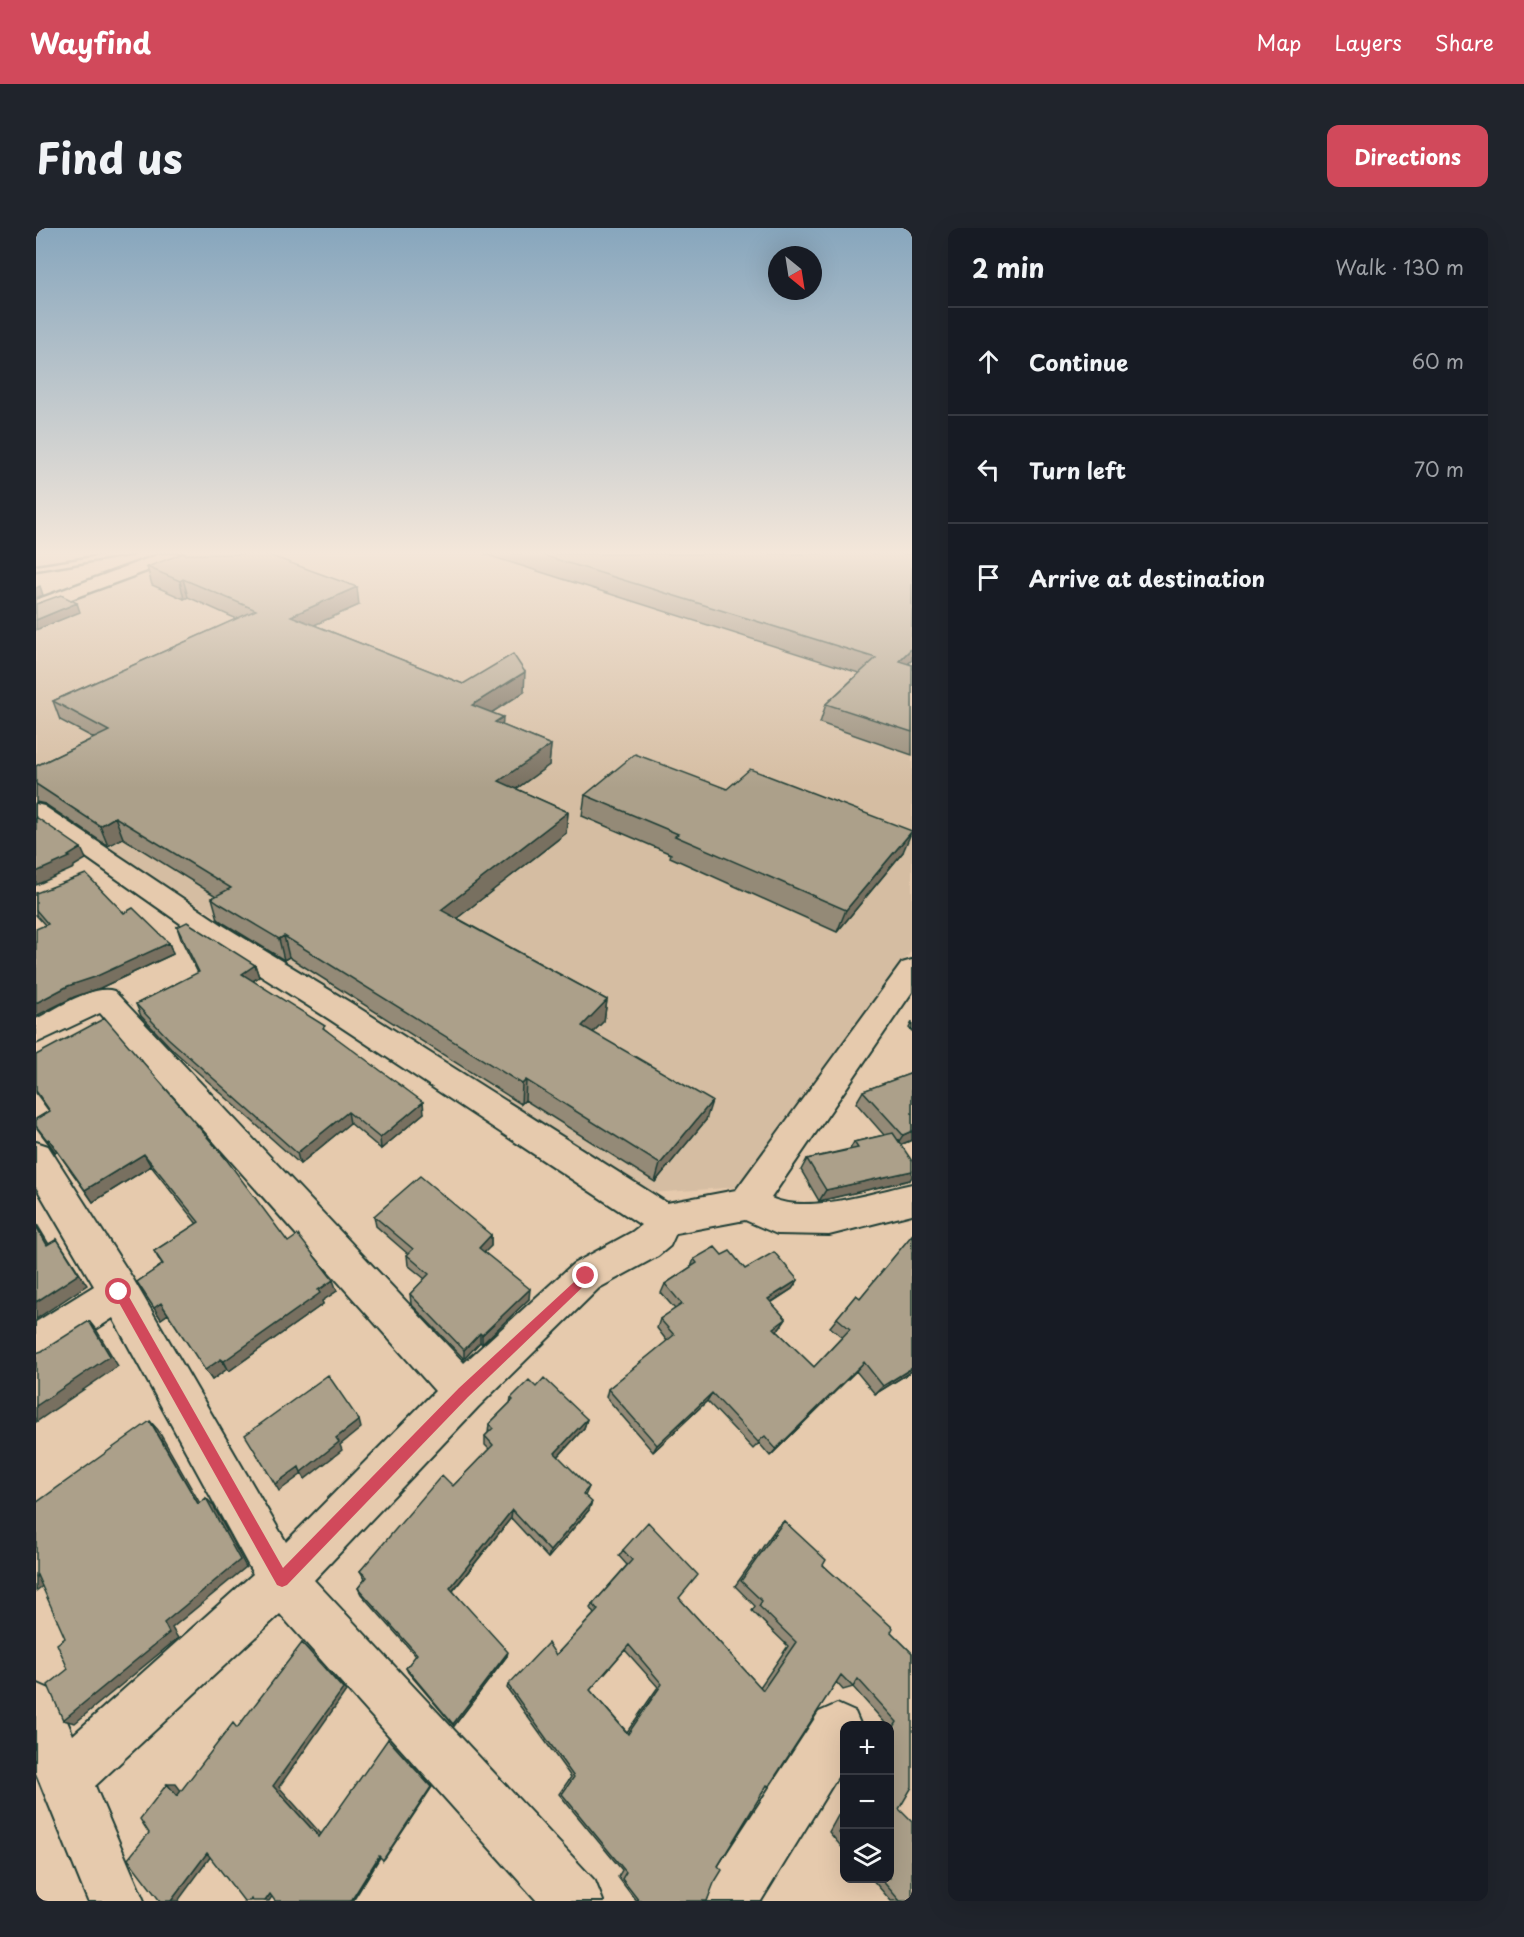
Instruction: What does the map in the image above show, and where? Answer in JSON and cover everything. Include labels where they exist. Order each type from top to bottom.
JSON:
[{"type":"street","points":[[36,811],[214,933],[350,1017],[663,1220],[747,1204],[777,1218],[829,1219],[912,1199]]},
{"type":"street","points":[[85,876],[114,863]]},
{"type":"street","points":[[747,1204],[912,970]]},
{"type":"street","points":[[36,1032],[104,998],[463,1392]]},
{"type":"street","points":[[36,1156],[119,1292],[282,1580],[575,1901]]},
{"type":"street","points":[[65,1778],[282,1580],[463,1392],[586,1276],[645,1244],[657,1234],[663,1220]]},
{"type":"street","points":[[36,1345],[119,1292]]},
{"type":"street","points":[[36,1709],[116,1901]]},
{"type":"street","points":[[729,1901],[837,1730]]},
{"type":"shaded area","points":[[36,632],[912,632],[912,950],[739,1187],[651,1193],[36,802]]},
{"type":"building","points":[[207,632],[332,632],[463,684],[513,654],[525,672],[472,705],[503,717],[495,722],[551,745],[499,781],[568,812],[441,910],[607,1000],[582,1026],[712,1101],[660,1164],[526,1080],[522,1084],[284,936],[279,939],[219,903],[212,898],[231,888],[115,817],[100,826],[36,784],[36,766],[109,731],[53,701]]},
{"type":"building","points":[[792,632],[912,632],[912,648],[899,661],[912,665],[912,732],[826,704],[876,658]]},
{"type":"building","points":[[635,754],[727,789],[750,769],[912,831],[846,910],[675,836],[678,834],[585,795]]},
{"type":"building","points":[[36,817],[81,848],[68,856],[70,857],[36,872]]},
{"type":"building","points":[[86,874],[124,913],[133,908],[169,943],[95,977],[68,986],[36,1003],[36,929],[48,924],[36,910],[36,893]]},
{"type":"building","points":[[187,922],[255,965],[242,974],[325,1026],[323,1028],[423,1102],[380,1138],[348,1112],[297,1153],[168,1038],[136,1004],[199,972],[177,927]]},
{"type":"building","points":[[105,1018],[226,1159],[288,1242],[298,1235],[333,1280],[318,1290],[320,1293],[224,1361],[221,1359],[205,1370],[161,1303],[154,1308],[137,1282],[163,1264],[154,1251],[199,1222],[144,1154],[85,1190],[49,1139],[47,1140],[36,1126],[36,1119],[50,1111],[36,1091],[36,1055]]},
{"type":"building","points":[[912,1073],[912,1131],[903,1135],[863,1091]]},
{"type":"building","points":[[893,1133],[912,1161],[912,1171],[826,1190],[807,1159],[858,1148],[854,1142]]},
{"type":"building","points":[[420,1176],[491,1235],[479,1248],[530,1289],[464,1350],[410,1294],[429,1274],[407,1255],[413,1249],[374,1216]]},
{"type":"building","points":[[36,1226],[47,1245],[57,1239],[79,1274],[36,1302]]},
{"type":"building","points":[[912,1235],[912,1368],[883,1386],[864,1362],[776,1449],[765,1436],[758,1442],[712,1393],[657,1445],[608,1389],[674,1335],[660,1319],[682,1304],[665,1284],[697,1263],[694,1259],[715,1247],[722,1255],[730,1251],[745,1269],[774,1252],[798,1280],[768,1299],[786,1319],[774,1328],[814,1367],[850,1329],[837,1318],[856,1295],[860,1298]]},
{"type":"building","points":[[89,1321],[110,1356],[36,1406],[36,1353]]},
{"type":"building","points":[[328,1375],[359,1420],[336,1438],[339,1442],[301,1472],[299,1467],[275,1484],[245,1435]]},
{"type":"building","points":[[544,1378],[587,1419],[555,1453],[589,1487],[583,1494],[592,1502],[550,1551],[512,1510],[450,1588],[508,1652],[453,1724],[406,1668],[417,1654],[358,1588],[367,1577],[360,1571],[442,1475],[453,1486],[493,1445],[485,1436],[493,1428],[489,1424],[513,1400],[511,1398],[529,1380],[536,1387]]},
{"type":"building","points":[[150,1421],[198,1504],[206,1498],[240,1560],[164,1623],[169,1633],[63,1720],[48,1685],[68,1669],[57,1644],[65,1638],[36,1576],[36,1503]]},
{"type":"building","points":[[784,1521],[826,1560],[823,1565],[893,1628],[891,1632],[912,1653],[912,1787],[899,1809],[912,1822],[912,1901],[900,1901],[884,1883],[894,1883],[894,1727],[897,1722],[858,1679],[853,1687],[841,1675],[769,1786],[767,1785],[718,1866],[722,1870],[707,1901],[639,1901],[622,1879],[626,1872],[562,1794],[574,1777],[508,1685],[548,1643],[556,1655],[598,1610],[593,1604],[632,1560],[623,1550],[648,1522],[698,1575],[679,1598],[763,1690],[796,1642],[759,1606],[762,1601],[741,1581]],"holes":[[[629,1645],[662,1684],[628,1734],[590,1690]]]},
{"type":"building","points":[[302,1643],[343,1689],[273,1786],[319,1837],[388,1739],[431,1787],[383,1860],[379,1856],[351,1901],[275,1901],[270,1894],[265,1901],[252,1901],[251,1899],[244,1901],[207,1853],[171,1901],[160,1901],[128,1859],[149,1833],[140,1819],[167,1784],[177,1796],[233,1723],[237,1728]]},
{"type":"route","points":[[119,1292],[282,1580],[463,1392],[586,1276]]}]
